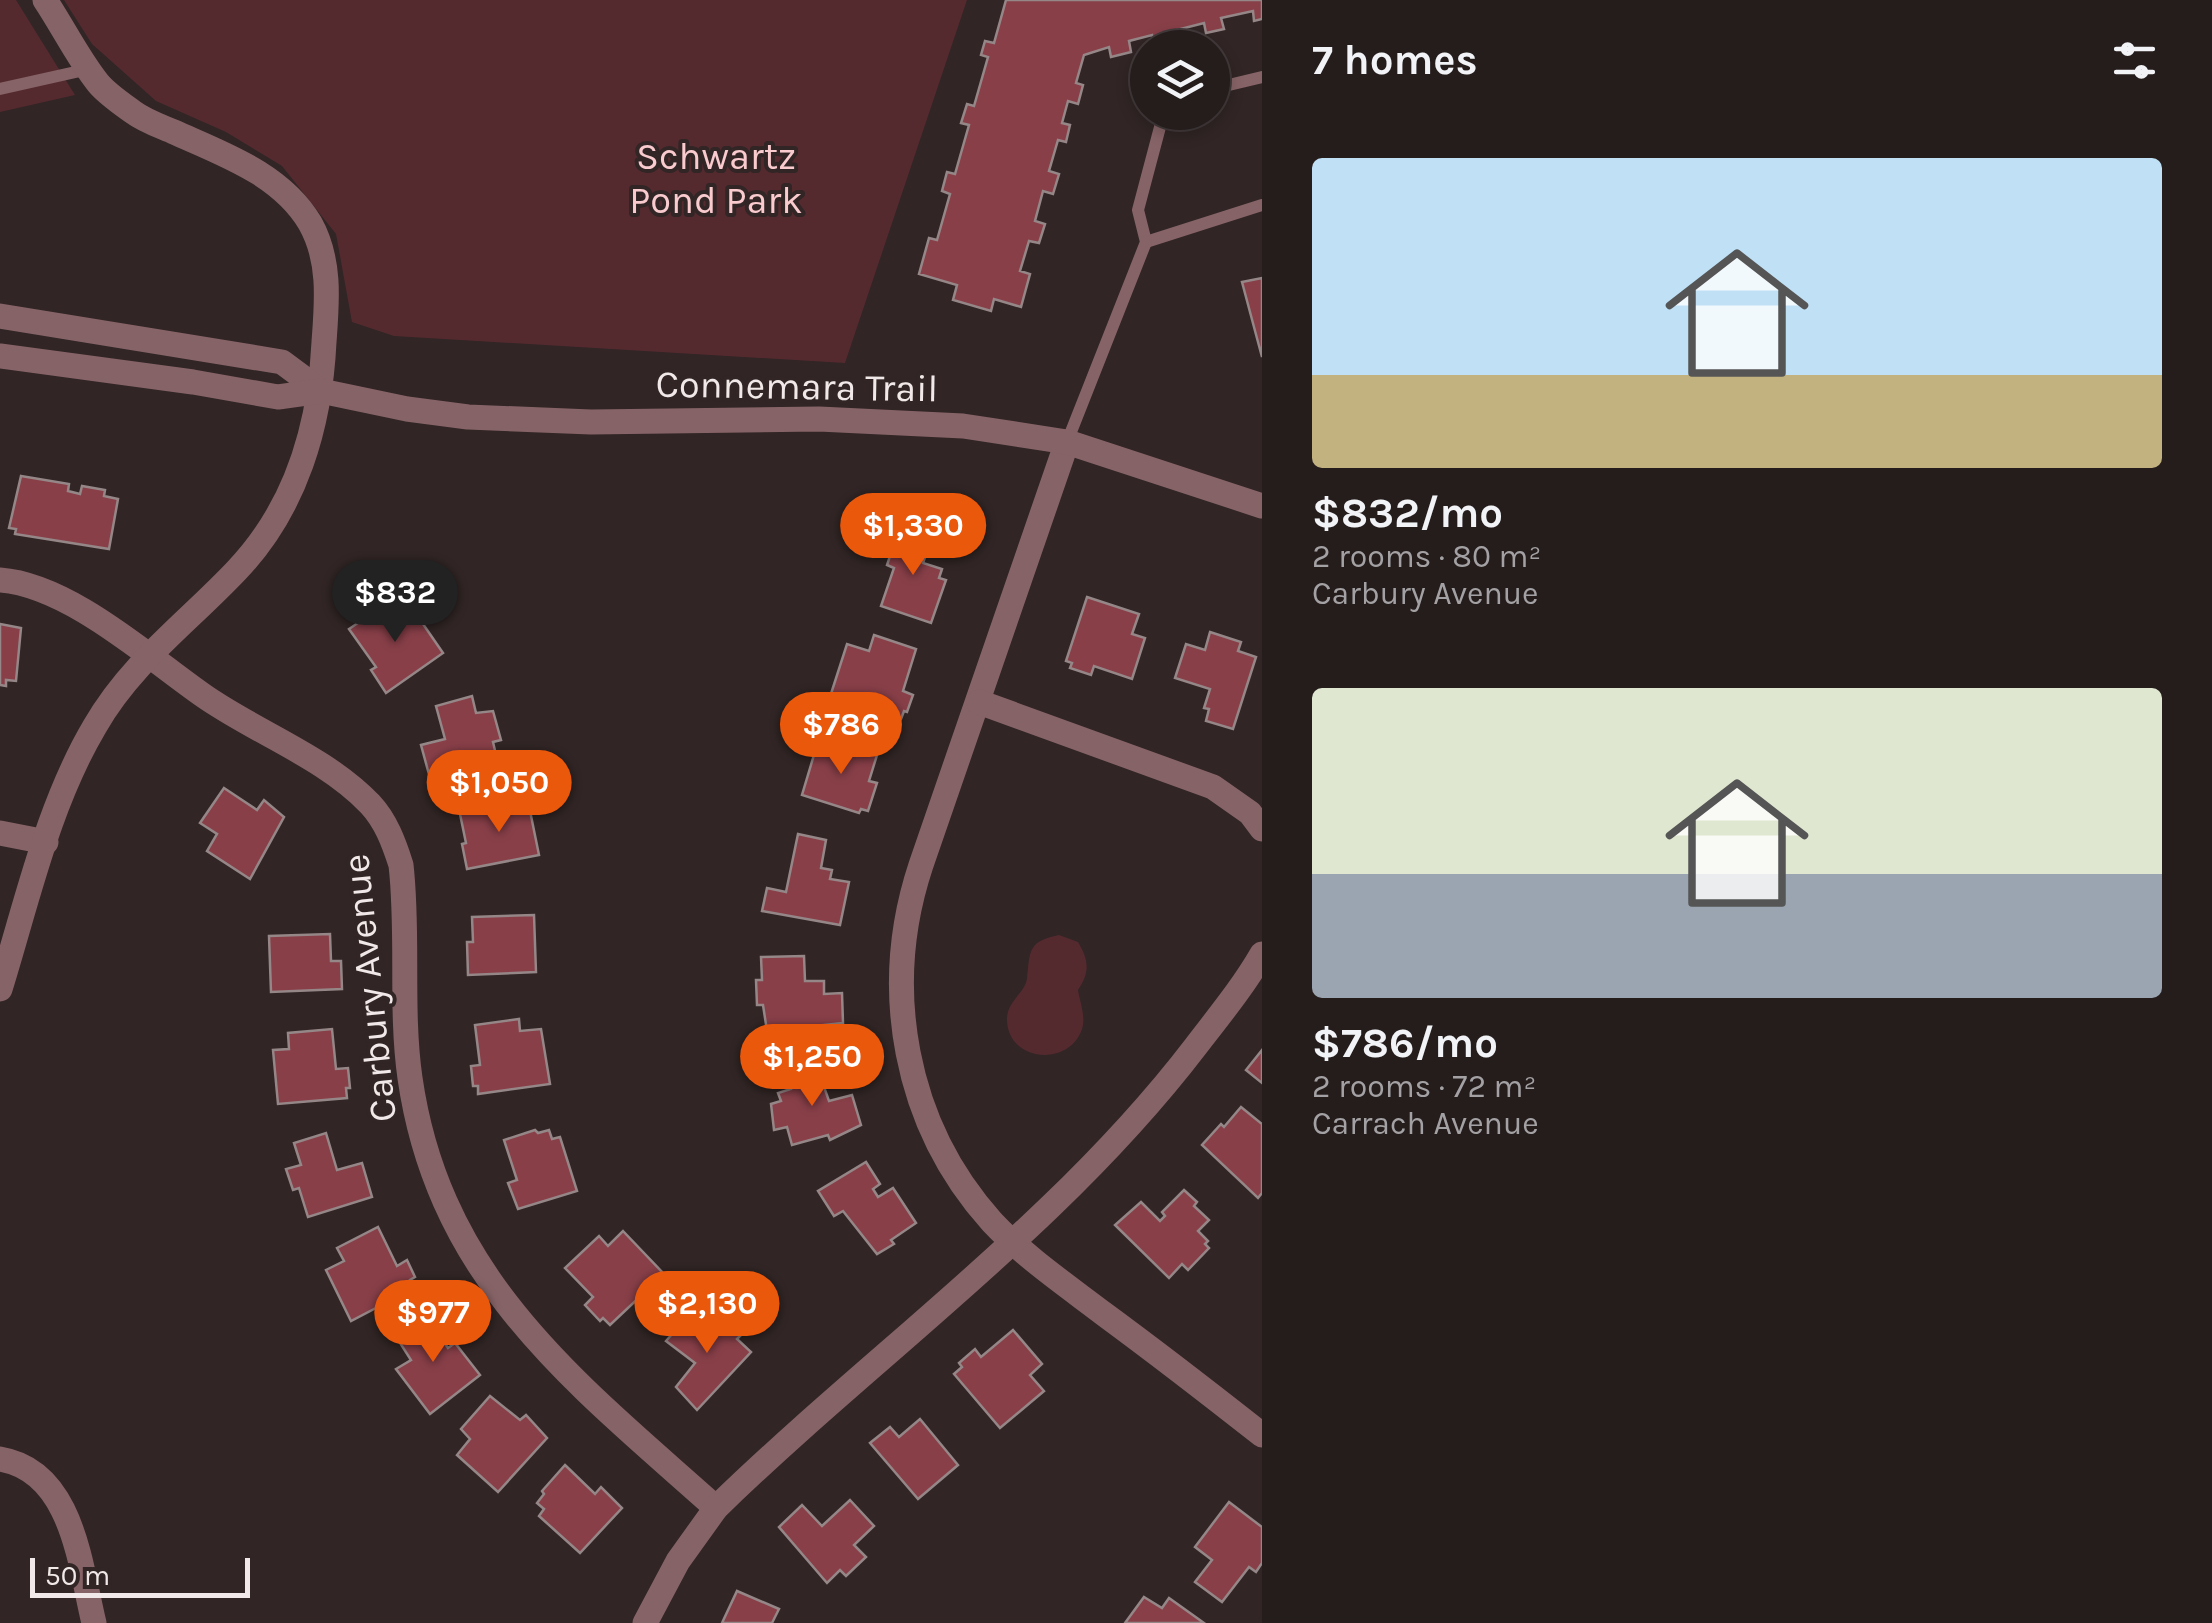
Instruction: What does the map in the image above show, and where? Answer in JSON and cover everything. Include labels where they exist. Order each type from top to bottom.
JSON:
[{"type":"street","points":[[0,989],[46,842],[95,725],[149,654],[240,568],[284,504],[298,472],[322,391],[327,292],[324,256],[310,223],[284,192],[242,163],[138,115],[100,86],[46,0]]},
{"type":"street","name":"Connemara Trail","points":[[0,316],[282,362],[322,391]]},
{"type":"street","name":"Connemara Trail","points":[[0,356],[278,397],[322,391],[407,409],[487,418],[591,422],[902,421],[963,426],[1067,442],[1262,506]]},
{"type":"street","points":[[1067,442],[914,885],[904,927],[901,1006],[911,1070],[930,1127],[970,1193],[1014,1243],[1262,1435]]},
{"type":"street","name":"Carbury Avenue","points":[[0,580],[43,590],[149,654],[204,696],[356,790],[385,824],[398,854],[403,888],[410,1080],[426,1151],[452,1220],[486,1279],[548,1356],[716,1508]]},
{"type":"street","points":[[980,702],[1213,787],[1250,812],[1262,829]]},
{"type":"street","points":[[0,833],[46,842]]},
{"type":"street","points":[[646,1623],[678,1560],[716,1508],[1014,1243],[1106,1154],[1217,1019],[1262,954]]},
{"type":"street","points":[[0,1459],[31,1472],[67,1514],[94,1623]]},
{"type":"lane","points":[[0,89],[89,70]]},
{"type":"lane","points":[[1230,85],[1262,77]]},
{"type":"lane","points":[[1067,442],[1146,242],[1138,210],[1159,130]]},
{"type":"lane","points":[[1146,242],[1262,205]]},
{"type":"green space","points":[[0,0],[16,0],[75,95],[0,112]]},
{"type":"green space","name":"Schwartz Pond Park","points":[[64,0],[967,0],[845,363],[394,336],[352,322],[336,234],[282,166],[226,132],[156,101],[92,44]]},
{"type":"green space","points":[[1059,935],[1078,942],[1086,961],[1085,978],[1078,990],[1083,1024],[1075,1042],[1065,1050],[1039,1055],[1016,1044],[1009,1033],[1007,1018],[1010,1006],[1026,983],[1032,949],[1041,940]]},
{"type":"building","points":[[1006,0],[1262,0],[1262,19],[1254,21],[1253,11],[1221,18],[1224,29],[1220,30],[1205,30],[1204,23],[1177,30],[1130,30],[1130,52],[1111,57],[1109,47],[1084,55],[1076,83],[1083,85],[1078,104],[1068,101],[1062,123],[1070,125],[1066,142],[1058,140],[1049,171],[1059,174],[1053,194],[1043,191],[1035,221],[1045,224],[1039,243],[1029,241],[1020,271],[1030,274],[1021,307],[994,299],[991,311],[953,300],[957,285],[919,274],[929,238],[937,240],[950,194],[942,191],[947,172],[955,174],[969,125],[961,123],[967,104],[974,106],[988,57],[981,55],[985,41],[994,43]]},
{"type":"building","points":[[1262,278],[1262,357],[1242,282]]},
{"type":"building","points":[[21,476],[69,484],[68,491],[80,494],[82,486],[105,490],[104,496],[118,499],[109,549],[15,534],[16,529],[9,528]]},
{"type":"building","points":[[900,526],[932,537],[923,563],[942,569],[939,578],[946,580],[931,623],[881,606],[894,568],[887,565]]},
{"type":"building","points":[[1087,597],[1139,614],[1132,634],[1145,638],[1132,679],[1094,666],[1091,675],[1070,668],[1072,663],[1066,661]]},
{"type":"building","points":[[386,604],[397,619],[412,608],[443,653],[386,693],[371,670],[376,667],[349,629]]},
{"type":"building","points":[[0,624],[21,628],[16,681],[6,680],[6,686],[0,685]]},
{"type":"building","points":[[1210,632],[1241,642],[1238,651],[1256,657],[1233,729],[1206,721],[1209,709],[1204,708],[1210,689],[1175,678],[1186,644],[1205,650]]},
{"type":"building","points":[[874,635],[916,649],[903,691],[913,695],[901,719],[829,700],[847,644],[869,651]]},
{"type":"building","points":[[472,696],[476,713],[493,711],[501,740],[493,742],[497,759],[430,778],[421,745],[445,739],[436,706]]},
{"type":"building","points":[[819,738],[877,755],[869,781],[877,783],[868,811],[861,809],[859,813],[802,795]]},
{"type":"building","points":[[224,788],[257,810],[264,800],[284,817],[250,879],[207,851],[217,834],[200,823]]},
{"type":"building","points":[[528,801],[539,855],[467,869],[460,814]]},
{"type":"building","points":[[798,834],[826,840],[821,868],[832,870],[830,879],[849,882],[840,925],[762,911],[767,888],[786,892]]},
{"type":"building","points":[[534,915],[536,972],[468,975],[467,942],[473,942],[472,917]]},
{"type":"building","points":[[330,934],[331,961],[341,961],[342,989],[271,992],[269,936]]},
{"type":"building","points":[[804,956],[805,981],[824,981],[824,994],[842,993],[843,1023],[767,1031],[763,1005],[757,1005],[756,980],[762,980],[761,957]]},
{"type":"building","points":[[519,1019],[520,1031],[541,1029],[550,1084],[478,1094],[471,1066],[480,1065],[475,1025]]},
{"type":"building","points":[[332,1029],[336,1069],[348,1068],[347,1098],[278,1104],[273,1050],[289,1049],[288,1033]]},
{"type":"building","points":[[1262,1050],[1262,1083],[1246,1070]]},
{"type":"building","points":[[800,1065],[803,1075],[818,1070],[829,1101],[852,1095],[861,1125],[830,1140],[828,1135],[792,1145],[787,1127],[774,1130],[771,1104],[781,1101],[778,1093],[791,1089],[785,1069]]},
{"type":"building","points":[[1241,1107],[1262,1124],[1262,1193],[1258,1198],[1202,1145]]},
{"type":"building","points":[[535,1130],[549,1130],[552,1139],[560,1137],[577,1191],[518,1209],[508,1183],[517,1180],[504,1140]]},
{"type":"building","points":[[326,1133],[337,1170],[362,1163],[372,1197],[308,1217],[299,1188],[293,1190],[286,1169],[301,1165],[294,1143]]},
{"type":"building","points":[[866,1162],[880,1184],[873,1189],[878,1197],[893,1188],[916,1223],[877,1254],[843,1211],[834,1216],[818,1191]]},
{"type":"building","points":[[1184,1190],[1209,1220],[1198,1231],[1209,1248],[1188,1270],[1182,1264],[1169,1278],[1115,1225],[1141,1202],[1160,1221],[1165,1216],[1162,1212]]},
{"type":"building","points":[[378,1227],[397,1266],[407,1260],[415,1277],[410,1280],[414,1288],[351,1321],[326,1270],[344,1261],[337,1248]]},
{"type":"building","points":[[623,1231],[664,1274],[610,1325],[603,1318],[600,1321],[585,1305],[593,1297],[565,1268],[599,1236],[608,1246]]},
{"type":"building","points":[[423,1313],[448,1348],[455,1343],[480,1375],[430,1414],[396,1369],[411,1360],[395,1335]]},
{"type":"building","points":[[690,1314],[705,1326],[718,1314],[741,1335],[737,1339],[751,1352],[697,1410],[676,1387],[695,1363],[666,1341]]},
{"type":"building","points":[[1013,1330],[1042,1364],[1030,1375],[1044,1391],[1000,1428],[954,1374],[962,1367],[959,1363],[975,1349],[981,1357]]},
{"type":"building","points":[[490,1396],[520,1420],[526,1415],[547,1438],[498,1492],[457,1455],[470,1439],[461,1429]]},
{"type":"building","points":[[920,1419],[958,1465],[918,1499],[870,1443],[890,1427],[899,1437]]},
{"type":"building","points":[[565,1465],[595,1494],[601,1487],[622,1508],[580,1553],[539,1516],[544,1509],[537,1503],[542,1491]]},
{"type":"building","points":[[850,1500],[874,1526],[854,1545],[866,1557],[846,1576],[840,1570],[827,1583],[779,1527],[802,1505],[822,1526]]},
{"type":"building","points":[[1229,1502],[1262,1527],[1262,1563],[1256,1572],[1249,1567],[1222,1602],[1195,1582],[1212,1560],[1195,1547]]},
{"type":"building","points":[[737,1591],[779,1609],[772,1623],[722,1623]]},
{"type":"building","points":[[1144,1597],[1162,1608],[1169,1598],[1204,1623],[1125,1623]]}]
